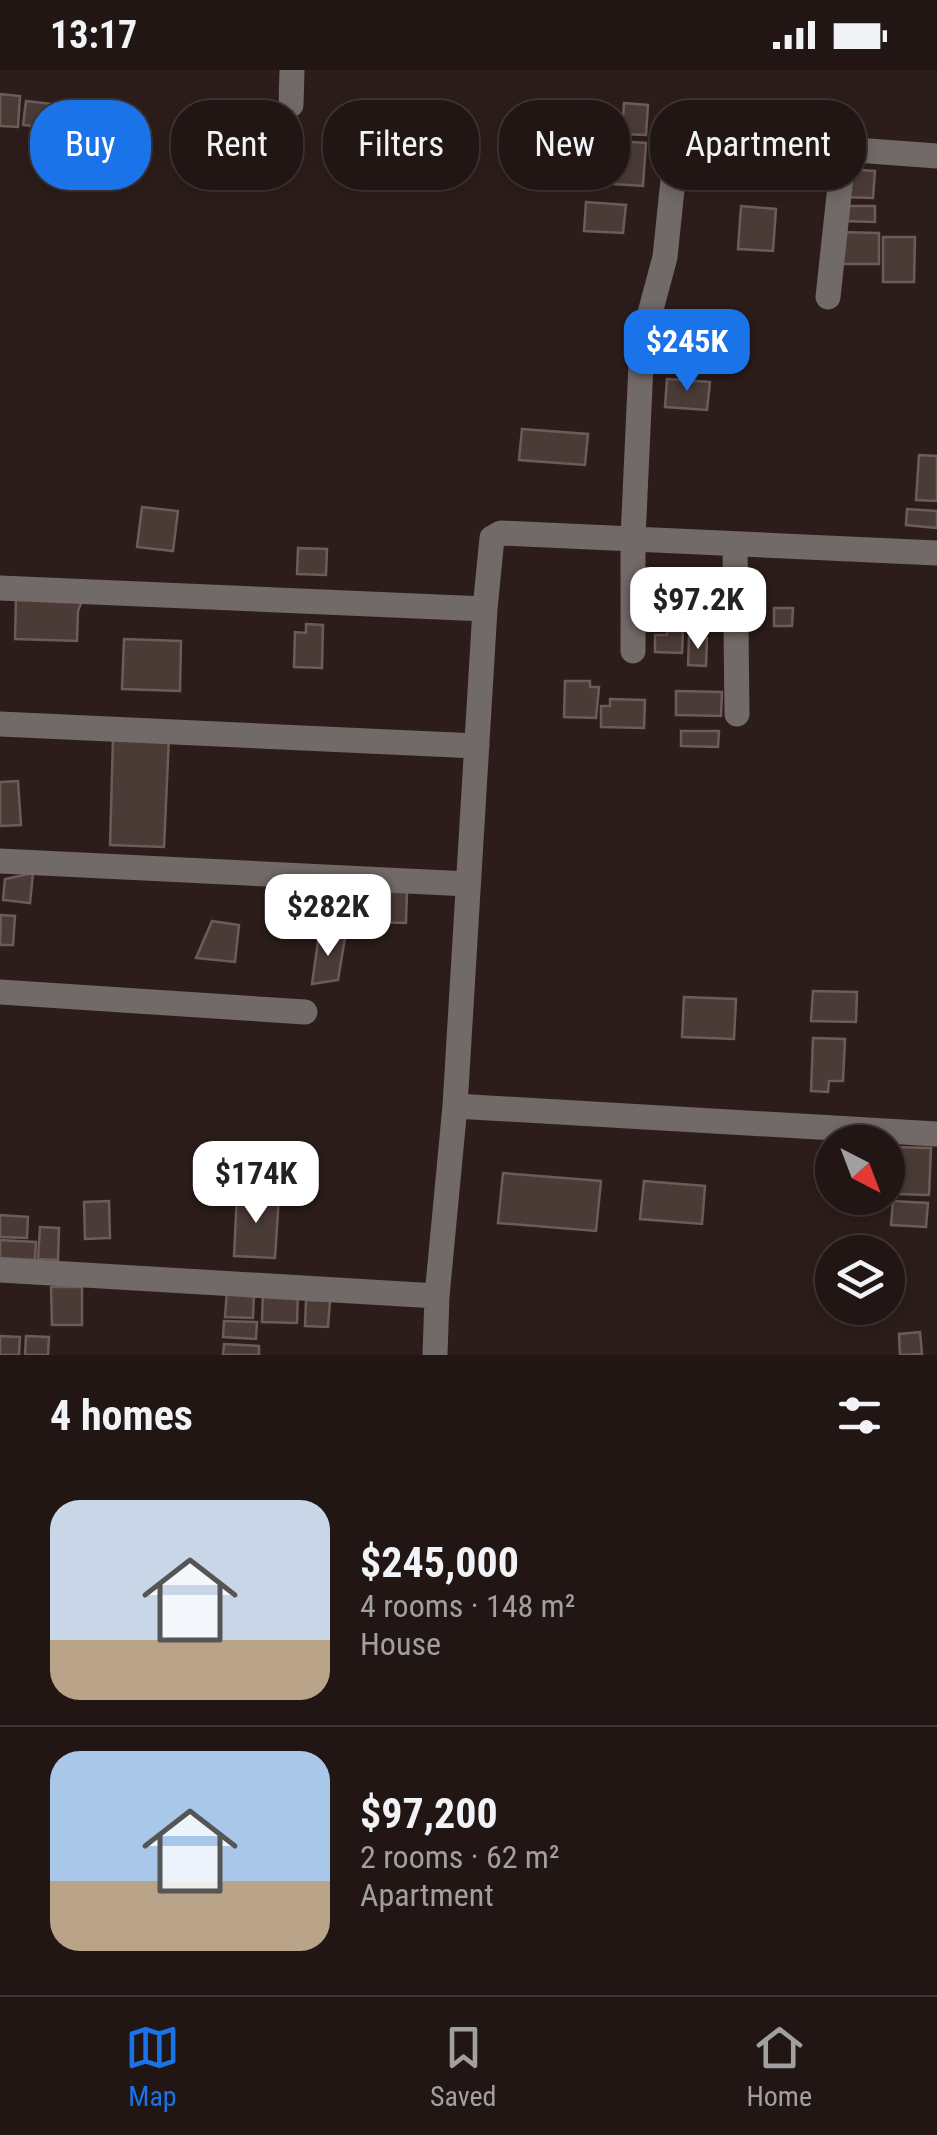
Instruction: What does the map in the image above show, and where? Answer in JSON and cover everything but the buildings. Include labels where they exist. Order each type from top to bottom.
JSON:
[{"type":"street","points":[[291,100],[292,70]]},
{"type":"street","points":[[866,151],[937,156]]},
{"type":"street","points":[[633,651],[632,538],[642,343],[665,258],[673,190]]},
{"type":"street","points":[[828,298],[840,190]]},
{"type":"street","points":[[435,1355],[436,1296],[455,1106],[491,541],[498,533],[937,553]]},
{"type":"street","points":[[735,544],[737,714]]},
{"type":"street","points":[[0,588],[484,609]]},
{"type":"street","points":[[0,724],[477,746]]},
{"type":"street","points":[[0,861],[468,884]]},
{"type":"street","points":[[0,992],[305,1012]]},
{"type":"street","points":[[455,1106],[937,1134]]},
{"type":"street","points":[[0,1270],[436,1296]]}]
